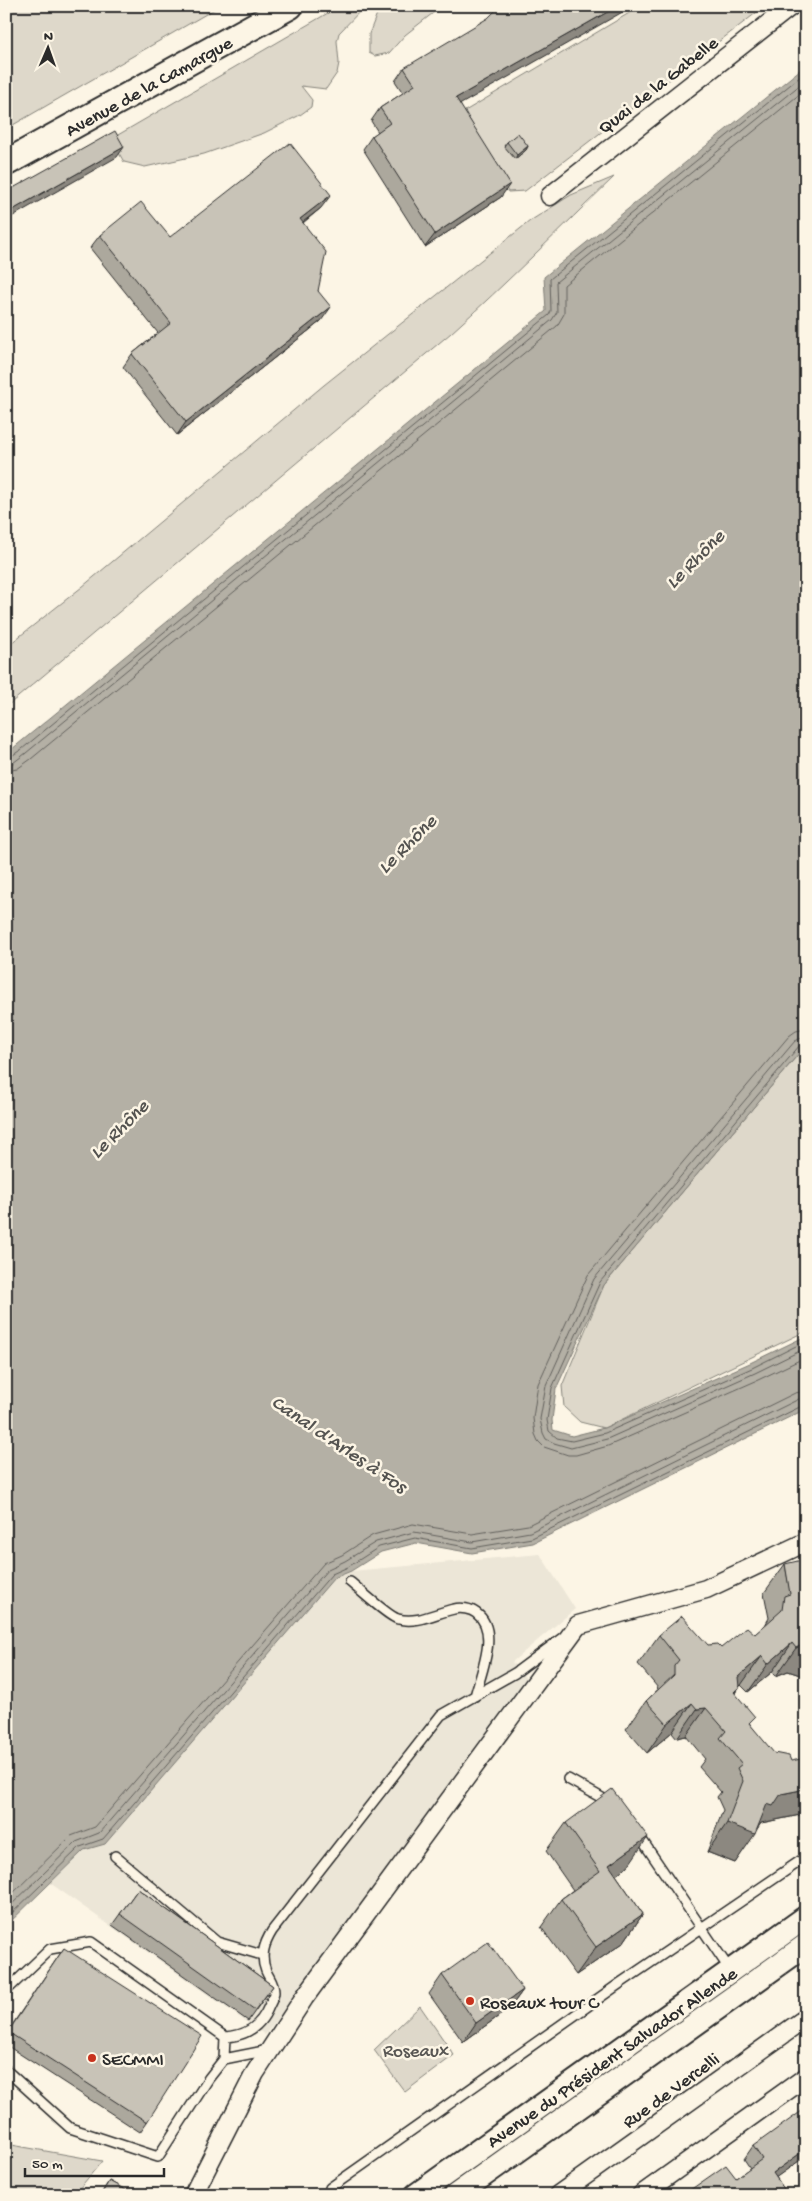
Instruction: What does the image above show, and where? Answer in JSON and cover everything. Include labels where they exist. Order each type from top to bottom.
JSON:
[{"type":"main road","name":"Avenue de la Camargue","points":[[6,163],[290,6]]},
{"type":"street","name":"Quai de la Gabelle","points":[[550,196],[791,6]]},
{"type":"street","points":[[193,2195],[255,2073],[304,1998],[578,1626],[706,1589],[806,1542]]},
{"type":"street","name":"Avenue du Président Salvador Allende","points":[[416,2195],[737,1980],[806,1917]]},
{"type":"street","points":[[456,2195],[737,1980],[806,1945]]},
{"type":"street","name":"Rue de Vercelli","points":[[558,2195],[806,2018]]},
{"type":"street","points":[[641,2195],[806,2077]]},
{"type":"lane","points":[[350,1582],[396,1619],[412,1621],[456,1608],[472,1610],[483,1618],[488,1631],[486,1653],[475,1696]]},
{"type":"lane","points":[[6,1991],[50,1949],[91,1942],[226,2037],[239,2037],[254,2028],[264,2018],[274,1993],[272,1980],[266,1972],[262,1955],[265,1943],[272,1931],[441,1715],[515,1673],[578,1626]]},
{"type":"lane","points":[[568,1779],[617,1809]]},
{"type":"lane","points":[[633,1827],[737,1980]]},
{"type":"lane","points":[[116,1856],[217,1942],[262,1955]]},
{"type":"lane","points":[[330,2188],[701,1928],[806,1857]]},
{"type":"lane","points":[[6,2070],[70,2128],[158,2157],[224,2059],[226,2037]]},
{"type":"lane","points":[[224,2059],[269,2050]]},
{"type":"shaded area","points":[[540,1554],[575,1609],[512,1662],[529,1682],[265,2035],[50,1883],[84,1850],[105,1844],[334,1578],[351,1571]]},
{"type":"green space","points":[[6,6],[220,6],[6,129]]},
{"type":"green space","points":[[340,6],[364,7],[339,33],[337,41],[339,63],[337,73],[326,89],[301,86],[312,100],[311,107],[300,115],[264,133],[204,154],[145,167],[124,162],[111,139]]},
{"type":"green space","points":[[380,6],[442,6],[405,35],[389,53],[375,56],[369,53],[369,34]]},
{"type":"green space","points":[[641,6],[765,6],[525,191],[508,192],[465,111]]},
{"type":"green space","points":[[614,177],[451,333],[6,707],[6,647],[82,587],[324,385],[530,221],[571,195]]},
{"type":"green space","points":[[806,1045],[806,1331],[604,1428],[580,1422],[564,1407],[562,1386],[604,1285]]},
{"type":"green space","name":"Roseaux","points":[[420,2006],[454,2055],[405,2092],[374,2050]]},
{"type":"green space","points":[[6,2144],[102,2161],[74,2195],[6,2195]]},
{"type":"water","points":[[806,65],[806,1045],[604,1285],[556,1389],[552,1420],[553,1430],[572,1436],[604,1428],[806,1336],[806,1409],[533,1543],[472,1553],[416,1543],[381,1552],[351,1571],[334,1578],[105,1844],[84,1850],[6,1926],[6,754],[546,311],[544,277]]},
{"type":"building","points":[[500,6],[618,6],[456,98],[510,184],[435,234],[372,136],[390,123],[380,108],[415,85],[404,68],[488,18]]},
{"type":"building","points":[[115,131],[124,147],[9,212],[6,208],[6,192]]},
{"type":"building","points":[[518,133],[528,146],[517,155],[507,142]]},
{"type":"building","points":[[290,143],[331,195],[300,219],[326,252],[318,291],[331,307],[186,422],[132,354],[171,323],[100,235],[141,202],[170,237]]},
{"type":"building","points":[[806,1559],[806,1643],[796,1648],[792,1643],[768,1664],[762,1656],[738,1677],[739,1687],[734,1692],[755,1717],[749,1723],[774,1753],[789,1756],[791,1761],[806,1758],[806,1789],[781,1794],[773,1806],[767,1804],[755,1834],[727,1823],[743,1781],[737,1768],[742,1764],[720,1738],[726,1731],[706,1708],[697,1709],[692,1703],[667,1724],[646,1701],[674,1675],[674,1666],[679,1660],[659,1635],[682,1616],[708,1645],[717,1644],[721,1648],[747,1627],[755,1634],[782,1610],[784,1596],[790,1594],[785,1564]]},
{"type":"building","points":[[612,1789],[648,1837],[609,1865],[643,1914],[596,1947],[561,1899],[600,1871],[566,1823]]},
{"type":"building","points":[[138,1889],[273,1986],[255,2010],[120,1914]]},
{"type":"building","points":[[488,1942],[523,1990],[476,2023],[442,1975]]},
{"type":"building","points":[[64,1948],[202,2036],[147,2122],[8,2032]]},
{"type":"building","points":[[806,2108],[806,2149],[773,2173],[788,2195],[746,2195],[745,2193],[742,2195],[683,2195],[726,2165],[736,2178],[762,2159],[753,2146]]},
{"type":"building","points":[[109,2181],[135,2195],[101,2195]]},
{"type":"place","name":"Roseaux tour C","points":[[470,2001]]},
{"type":"place","name":"SECMMI","points":[[92,2058]]},
{"type":"water label","name":"Le Rhône","points":[[694,558]]},
{"type":"water label","name":"Le Rhône","points":[[406,843]]},
{"type":"water label","name":"Le Rhône","points":[[118,1128]]},
{"type":"water label","name":"Canal d'Arles à Fos","points":[[340,1443]]}]
